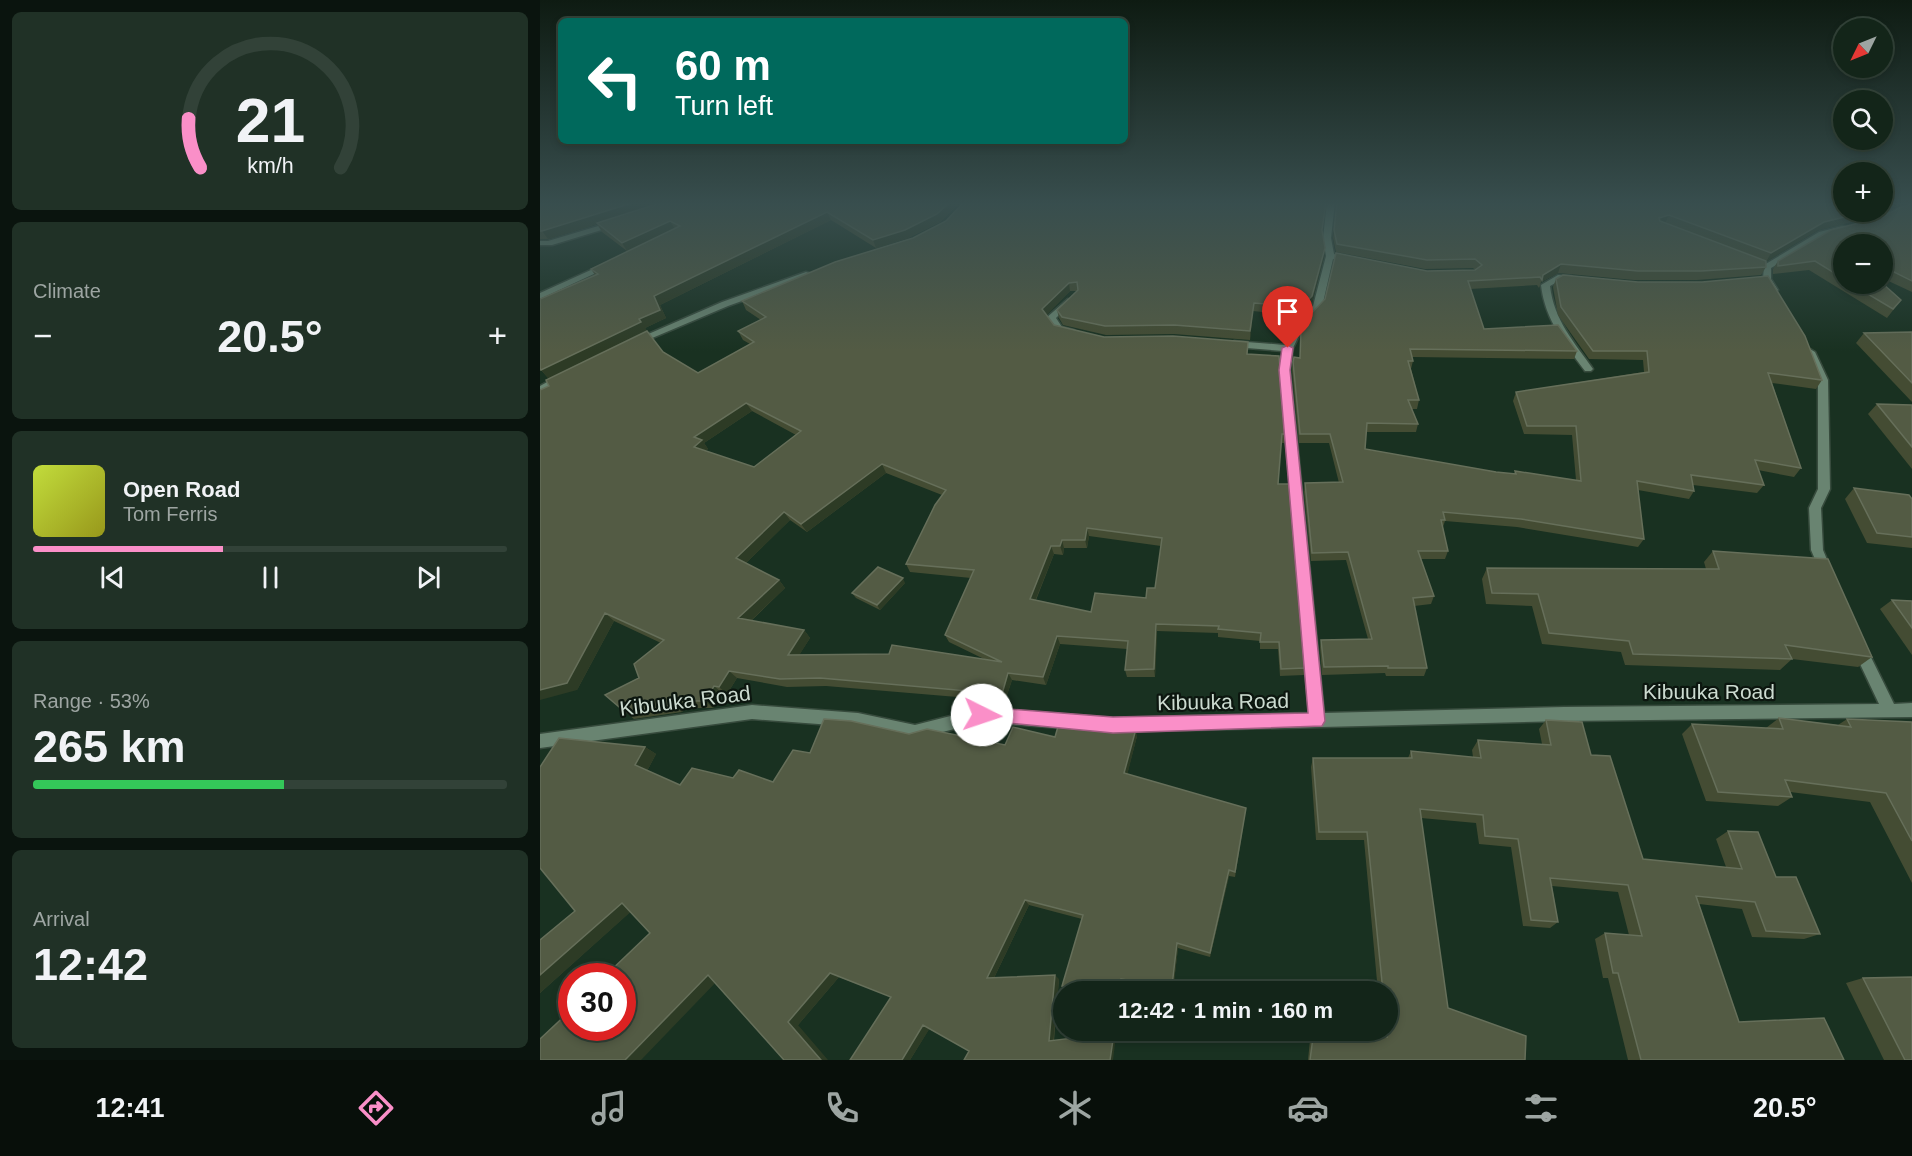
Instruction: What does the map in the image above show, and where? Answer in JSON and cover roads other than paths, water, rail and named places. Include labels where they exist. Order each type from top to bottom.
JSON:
[{"type":"street","points":[[1317,721],[1285,370],[1288,348],[1300,324],[1317,307],[1329,251]]},
{"type":"street","points":[[1778,297],[1761,279],[1762,265],[1788,251]]},
{"type":"street","points":[[1330,256],[1345,258]]},
{"type":"street","points":[[540,296],[617,261]]},
{"type":"street","points":[[623,347],[676,323],[818,271]]},
{"type":"street","points":[[1585,281],[1557,278],[1545,285],[1551,318],[1588,369]]},
{"type":"street","points":[[1076,295],[1051,318],[1059,329],[1082,335]]},
{"type":"street","points":[[1219,342],[1288,348]]},
{"type":"street","points":[[1806,343],[1823,380],[1826,457],[1824,489],[1815,508],[1817,550],[1832,589]]},
{"type":"street","points":[[540,390],[570,373]]},
{"type":"street","points":[[1856,639],[1890,711]]},
{"type":"street","name":"Kibuuka Road","points":[[540,741],[752,712],[858,720],[915,732],[982,715],[1113,725],[1564,714],[1912,710]]}]
